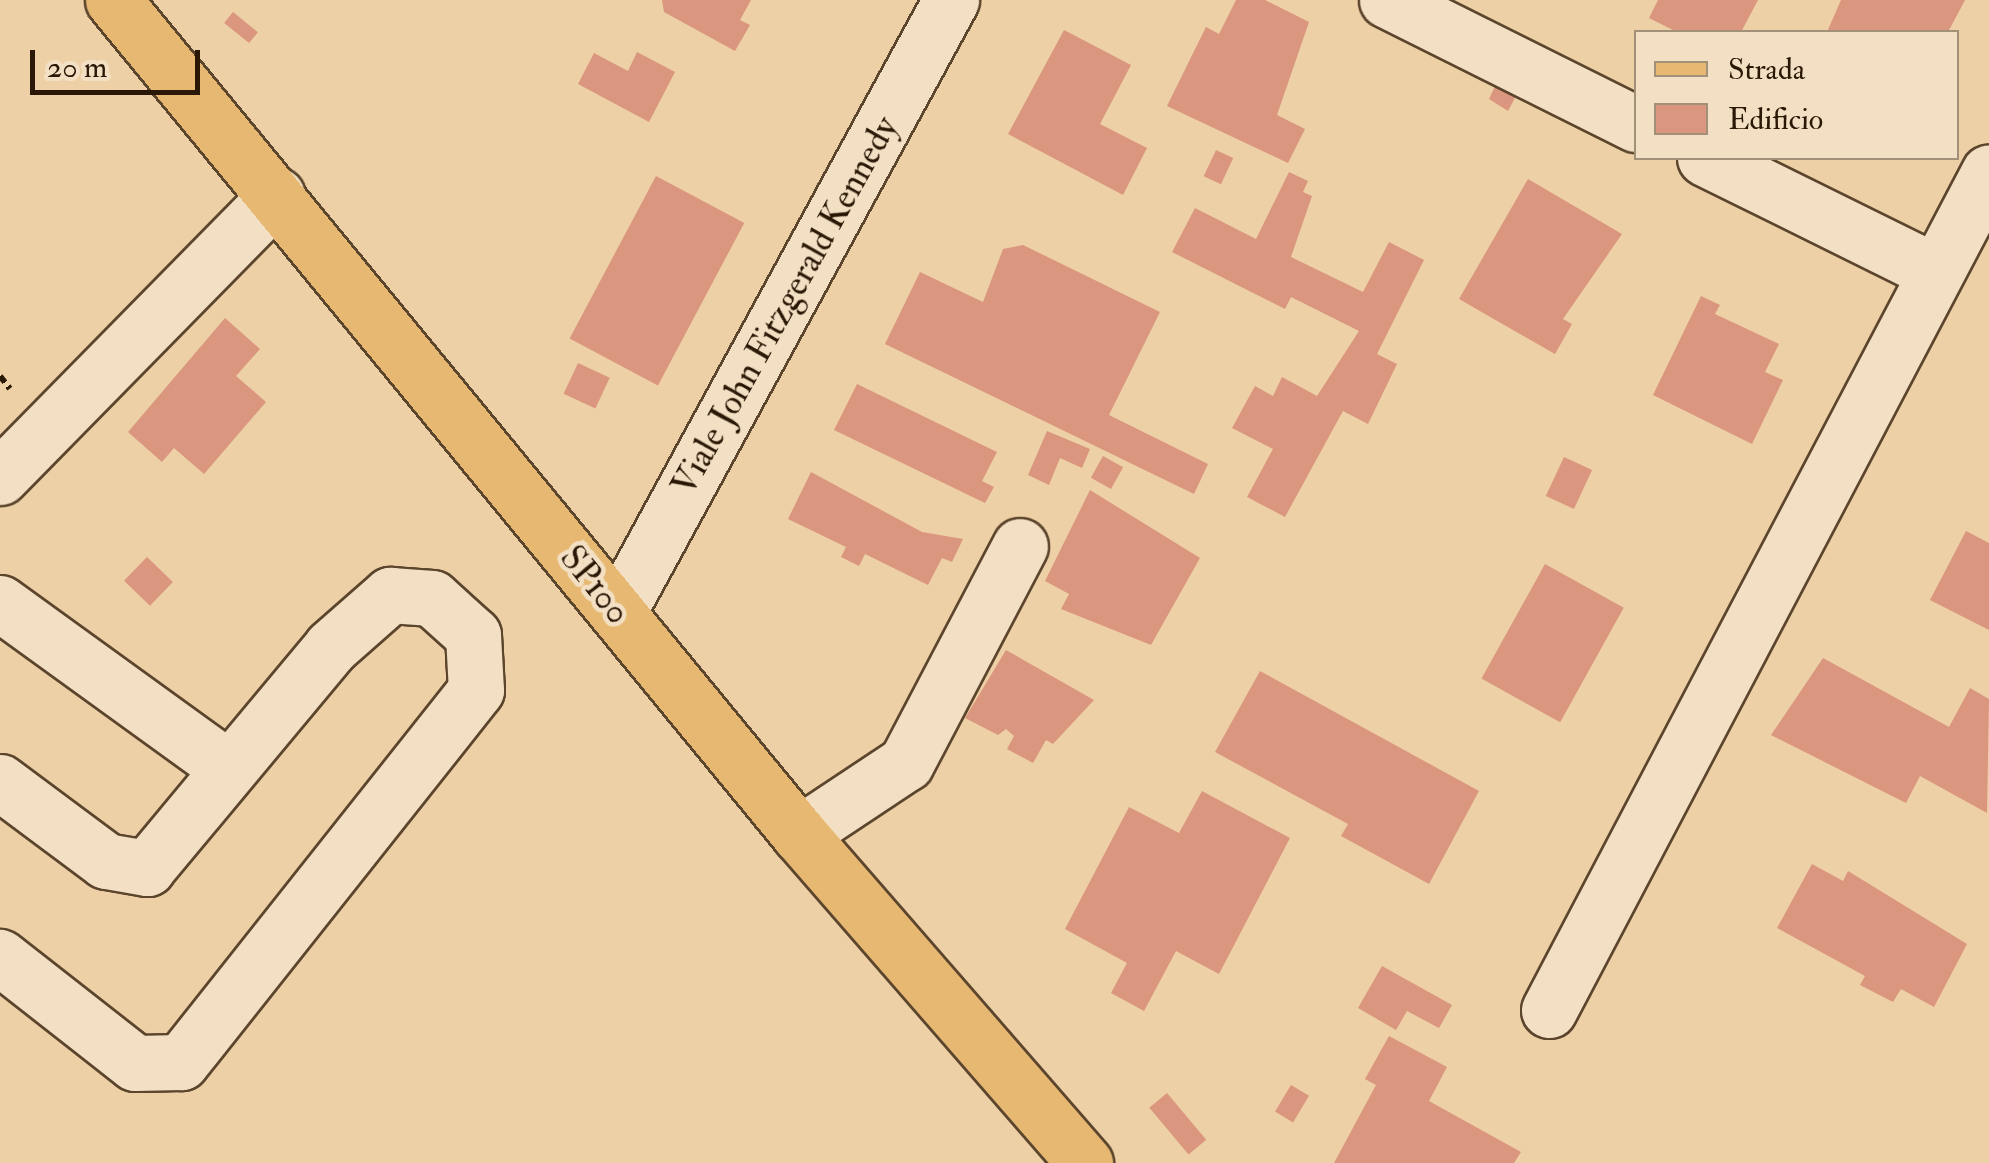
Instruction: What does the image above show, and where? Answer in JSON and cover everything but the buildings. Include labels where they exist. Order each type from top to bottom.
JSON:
[{"type":"main road","name":"SP100","points":[[113,0],[799,834],[1084,1163]]},
{"type":"street","name":"Viale John Fitzgerald Kennedy","points":[[618,612],[952,0]]},
{"type":"street","points":[[1387,0],[1634,123]]},
{"type":"street","points":[[1709,160],[1934,271]]},
{"type":"street","points":[[1549,1010],[1989,172]]},
{"type":"street","points":[[0,476],[277,195]]},
{"type":"street","points":[[799,834],[906,762],[1020,546]]},
{"type":"street","points":[[0,782],[106,861],[147,868],[330,648],[390,594],[432,598],[473,635],[476,690],[181,1062],[135,1063],[0,957]]},
{"type":"street","points":[[0,603],[228,768]]}]
